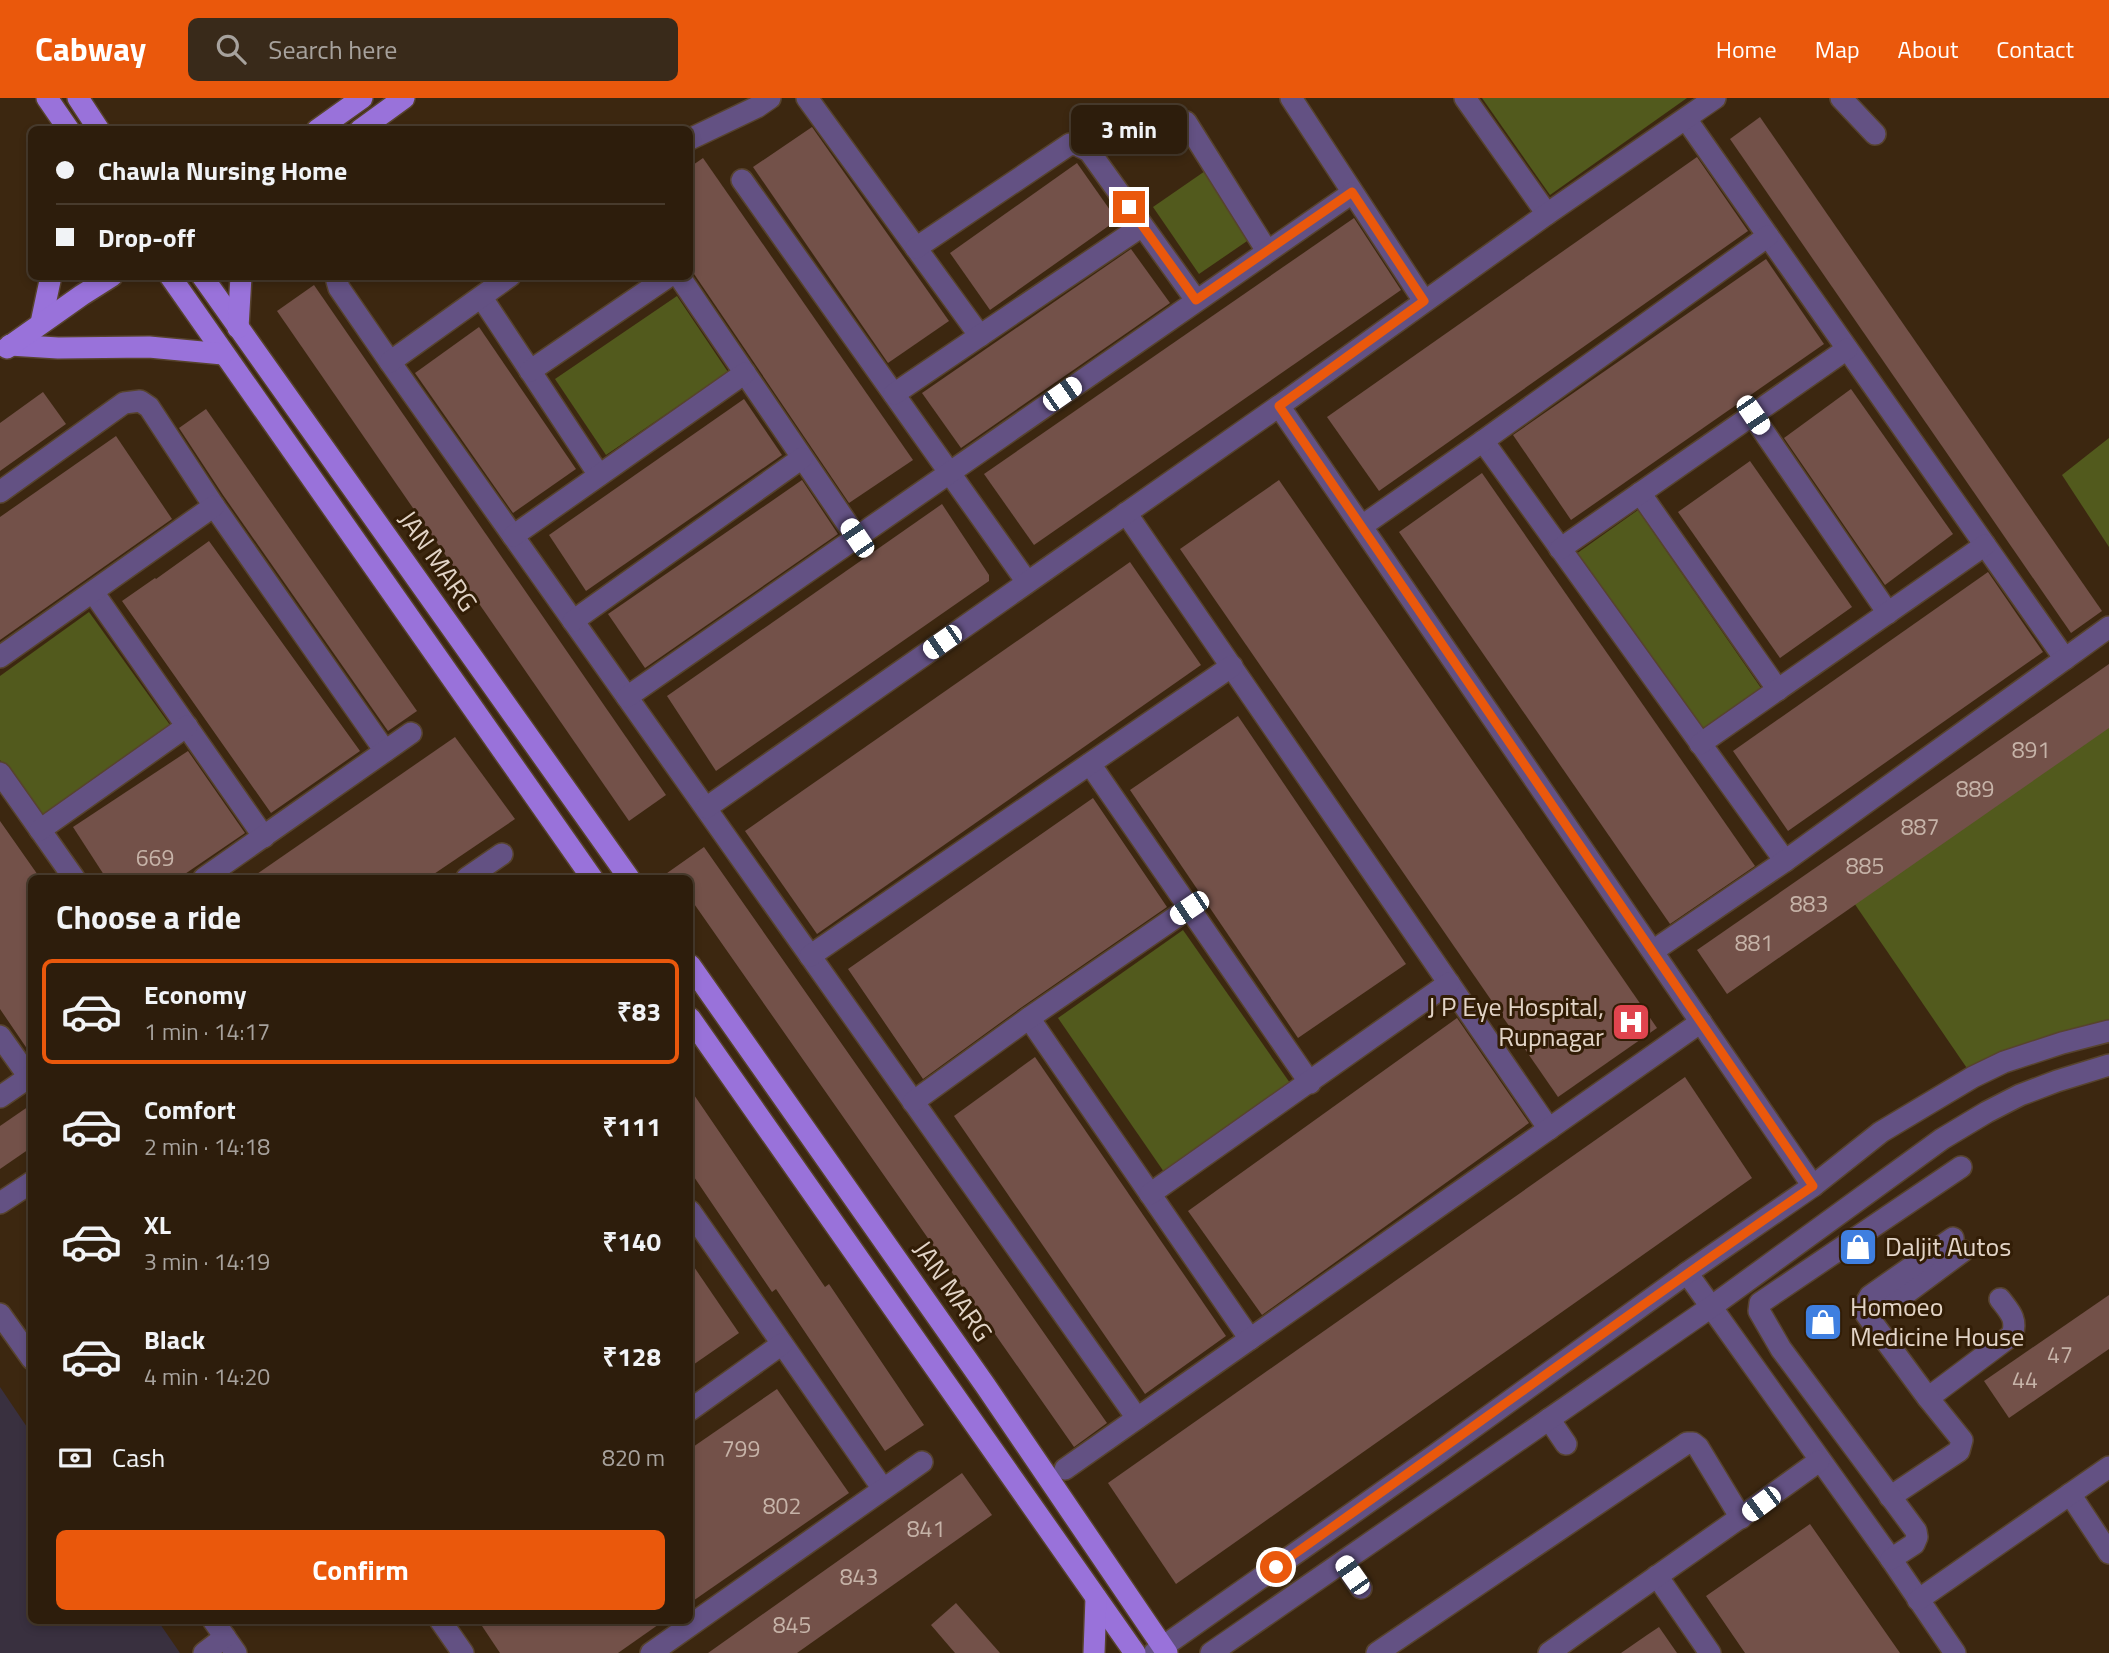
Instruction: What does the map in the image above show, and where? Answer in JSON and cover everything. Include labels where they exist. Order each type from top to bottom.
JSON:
[{"type":"main road","points":[[47,98],[66,126]]},
{"type":"main road","points":[[78,98],[96,126]]},
{"type":"main road","points":[[323,126],[362,98]]},
{"type":"main road","points":[[365,126],[404,98]]},
{"type":"main road","points":[[41,323],[50,280]]},
{"type":"main road","points":[[5,349],[106,280]]},
{"type":"main road","points":[[173,280],[590,875]]},
{"type":"main road","name":"JAN MARG","points":[[205,280],[627,875]]},
{"type":"main road","points":[[239,328],[241,280]]},
{"type":"main road","points":[[5,349],[149,347],[223,354]]},
{"type":"main road","name":"JAN MARG","points":[[693,969],[985,1385],[1161,1651]]},
{"type":"main road","points":[[693,1022],[1135,1653]]},
{"type":"main road","points":[[1094,1653],[1096,1598]]},
{"type":"street","points":[[807,98],[980,336]]},
{"type":"street","points":[[1291,98],[1424,301]]},
{"type":"street","points":[[1465,98],[1547,214]]},
{"type":"street","points":[[706,808],[1279,406],[1547,214],[1716,98]]},
{"type":"street","points":[[1841,98],[1875,134]]},
{"type":"street","points":[[693,137],[759,101]]},
{"type":"street","points":[[1686,119],[2065,659]]},
{"type":"street","points":[[1186,122],[1268,251]]},
{"type":"street","points":[[916,248],[1070,144],[1077,145],[1089,151],[1196,300]]},
{"type":"street","points":[[743,180],[1027,582]]},
{"type":"street","points":[[627,697],[1352,192]]},
{"type":"street","points":[[894,394],[1142,226]]},
{"type":"street","points":[[1362,526],[1768,236]]},
{"type":"street","points":[[337,280],[339,288],[390,362],[1137,1418]]},
{"type":"street","points":[[390,362],[505,280]]},
{"type":"street","points":[[530,372],[663,280]]},
{"type":"street","points":[[682,280],[857,538]]},
{"type":"street","points":[[482,298],[600,475]]},
{"type":"street","points":[[1560,549],[1847,349]]},
{"type":"street","points":[[513,536],[745,373]]},
{"type":"street","points":[[0,492],[124,403],[141,401],[149,407],[214,506],[385,751]]},
{"type":"street","points":[[1279,406],[1813,1186]]},
{"type":"street","points":[[1753,415],[1888,614]]},
{"type":"street","points":[[1483,441],[1784,861]]},
{"type":"street","points":[[573,621],[802,458]]},
{"type":"street","points":[[1640,494],[1779,690]]},
{"type":"street","points":[[0,657],[214,506]]},
{"type":"street","points":[[1126,513],[1549,1129]]},
{"type":"street","points":[[1700,744],[1985,545]]},
{"type":"street","points":[[93,592],[264,837]]},
{"type":"street","points":[[1653,951],[1784,861],[2109,626]]},
{"type":"street","points":[[810,956],[1231,666]]},
{"type":"street","points":[[40,830],[187,726]]},
{"type":"street","points":[[208,875],[411,733]]},
{"type":"street","points":[[1090,764],[1310,1083]]},
{"type":"street","points":[[0,773],[72,875]]},
{"type":"street","points":[[471,875],[502,854]]},
{"type":"street","points":[[914,1102],[1029,1018],[1189,908]]},
{"type":"street","points":[[1150,1194],[1449,983]]},
{"type":"street","points":[[1029,1018],[1250,1339]]},
{"type":"street","points":[[1065,1469],[1701,1022]]},
{"type":"street","points":[[1161,1651],[1687,1273],[1813,1186],[1881,1132],[1973,1077],[2004,1062],[2109,1031]]},
{"type":"street","points":[[0,1036],[28,1073]]},
{"type":"street","points":[[1211,1653],[1711,1307],[1942,1139],[2020,1095],[2109,1065]]},
{"type":"street","points":[[0,1097],[28,1077]]},
{"type":"street","points":[[1891,1559],[1914,1544],[1916,1531],[1781,1349],[1759,1311],[1760,1303],[1961,1167]]},
{"type":"street","points":[[0,1203],[28,1185]]},
{"type":"street","points":[[693,1215],[883,1489]]},
{"type":"street","points":[[1891,1497],[1959,1451],[1962,1440],[1864,1311],[1868,1300],[1891,1302],[1901,1297],[1958,1244]]},
{"type":"street","points":[[1687,1273],[1955,1653]]},
{"type":"street","points":[[1928,1398],[2012,1335],[2014,1317],[2000,1299]]},
{"type":"street","points":[[0,1314],[28,1353]]},
{"type":"street","points":[[693,1408],[782,1344]]},
{"type":"street","points":[[1755,1369],[1781,1349]]},
{"type":"street","points":[[1549,1419],[1566,1444]]},
{"type":"street","points":[[1377,1653],[1687,1443],[1698,1447],[1741,1518]]},
{"type":"street","points":[[1549,1653],[1819,1461]]},
{"type":"street","points":[[693,1623],[922,1462]]},
{"type":"street","points":[[1918,1600],[2109,1467]]},
{"type":"street","points":[[2070,1494],[2109,1553]]},
{"type":"street","points":[[1343,1562],[1361,1588]]},
{"type":"street","points":[[1657,1576],[1709,1653]]},
{"type":"street","points":[[443,1624],[463,1653]]},
{"type":"street","points":[[651,1653],[692,1624]]},
{"type":"street","points":[[204,1653],[225,1637]]},
{"type":"shaded area","points":[[0,1387],[28,1429],[28,1624],[160,1624],[180,1653],[0,1653]]},
{"type":"green space","points":[[1482,98],[1687,98],[1550,195]]},
{"type":"green space","points":[[1208,169],[1253,237],[1199,274],[1153,207]]},
{"type":"green space","points":[[677,296],[728,372],[606,455],[555,379]]},
{"type":"green space","points":[[2109,438],[2109,547],[2062,475]]},
{"type":"green space","points":[[1638,510],[1761,688],[1699,731],[1576,554]]},
{"type":"green space","points":[[89,612],[170,725],[41,818],[0,760],[0,676]]},
{"type":"green space","points":[[2109,712],[2109,1038],[1973,1077],[1852,900]]},
{"type":"green space","points":[[1183,930],[1290,1083],[1164,1172],[1058,1018]]},
{"type":"building","points":[[1760,117],[2102,611],[2071,633],[1730,139]]},
{"type":"building","points":[[812,127],[949,321],[888,363],[753,167]]},
{"type":"building","points":[[1697,157],[1748,231],[1379,491],[1327,417]]},
{"type":"building","points":[[703,158],[913,460],[849,503],[693,272],[693,165]]},
{"type":"building","points":[[1077,163],[1117,220],[990,310],[950,253]]},
{"type":"building","points":[[1354,218],[1401,290],[1034,545],[984,474]]},
{"type":"building","points":[[1131,249],[1170,303],[961,448],[922,393]]},
{"type":"building","points":[[1766,259],[1824,344],[1571,520],[1513,435]]},
{"type":"building","points":[[314,285],[666,795],[629,821],[277,311]]},
{"type":"building","points":[[479,327],[576,469],[513,513],[415,373]]},
{"type":"building","points":[[1851,389],[1953,534],[1885,585],[1784,438]]},
{"type":"building","points":[[43,392],[66,424],[0,471],[0,423]]},
{"type":"building","points":[[744,399],[782,455],[586,591],[549,535]]},
{"type":"building","points":[[206,409],[417,711],[388,731],[179,428]]},
{"type":"building","points":[[116,436],[172,519],[0,640],[0,517]]},
{"type":"building","points":[[1750,461],[1852,607],[1780,658],[1678,512]]},
{"type":"building","points":[[1482,473],[1755,866],[1670,924],[1399,532]]},
{"type":"building","points":[[802,480],[838,534],[645,668],[608,614]]},
{"type":"building","points":[[1279,480],[1657,1028],[1558,1097],[1180,549]]},
{"type":"building","points":[[942,504],[989,575],[989,581],[716,771],[667,696]]},
{"type":"building","points":[[209,541],[360,751],[271,813],[122,601]]},
{"type":"building","points":[[1130,562],[1201,665],[817,934],[745,831]]},
{"type":"building","points":[[1988,572],[2043,652],[1788,831],[1733,751]]},
{"type":"building","points":[[2109,664],[2109,728],[1727,994],[1697,950]]},
{"type":"building","points":[[1238,716],[1406,964],[1298,1038],[1130,790]]},
{"type":"building","points":[[455,737],[515,819],[432,875],[255,875]]},
{"type":"building","points":[[188,751],[245,833],[183,875],[104,875],[73,827]]},
{"type":"building","points":[[1093,798],[1167,907],[923,1079],[848,969]]},
{"type":"building","points":[[0,821],[38,875],[28,875],[28,1050],[0,1009]]},
{"type":"building","points":[[704,847],[1107,1423],[1074,1447],[693,902],[693,875],[664,875]]},
{"type":"building","points":[[1457,1018],[1529,1123],[1262,1315],[1188,1211]]},
{"type":"building","points":[[1035,1057],[1226,1336],[1145,1394],[954,1116]]},
{"type":"building","points":[[1685,1077],[1752,1178],[1176,1584],[1108,1483]]},
{"type":"building","points":[[693,1093],[825,1287],[829,1284],[924,1425],[885,1451],[776,1289],[772,1292],[693,1175]]},
{"type":"building","points":[[28,1107],[28,1150],[0,1169],[0,1126]]},
{"type":"building","points":[[693,1265],[739,1333],[693,1365]]},
{"type":"building","points":[[2109,1295],[2109,1349],[2009,1418],[1984,1381]]},
{"type":"building","points":[[777,1389],[849,1493],[693,1601],[693,1447]]},
{"type":"building","points":[[962,1473],[992,1515],[797,1653],[708,1653]]},
{"type":"building","points":[[1810,1524],[1900,1653],[1745,1653],[1706,1596]]},
{"type":"building","points":[[956,1603],[1000,1653],[955,1653],[931,1625]]},
{"type":"building","points":[[481,1624],[659,1624],[618,1653],[500,1653]]},
{"type":"building","points":[[1659,1627],[1677,1653],[1621,1653],[1647,1635]]},
{"type":"place","name":"J P Eye Hospital, Rupnagar","points":[[1631,1022]]},
{"type":"place","name":"Daljit Autos","points":[[1858,1247]]},
{"type":"place","name":"Homoeo Medicine House","points":[[1823,1322]]},
{"type":"route","points":[[1129,207],[1196,300],[1352,192],[1424,301],[1279,406],[1813,1186],[1276,1567]]}]
